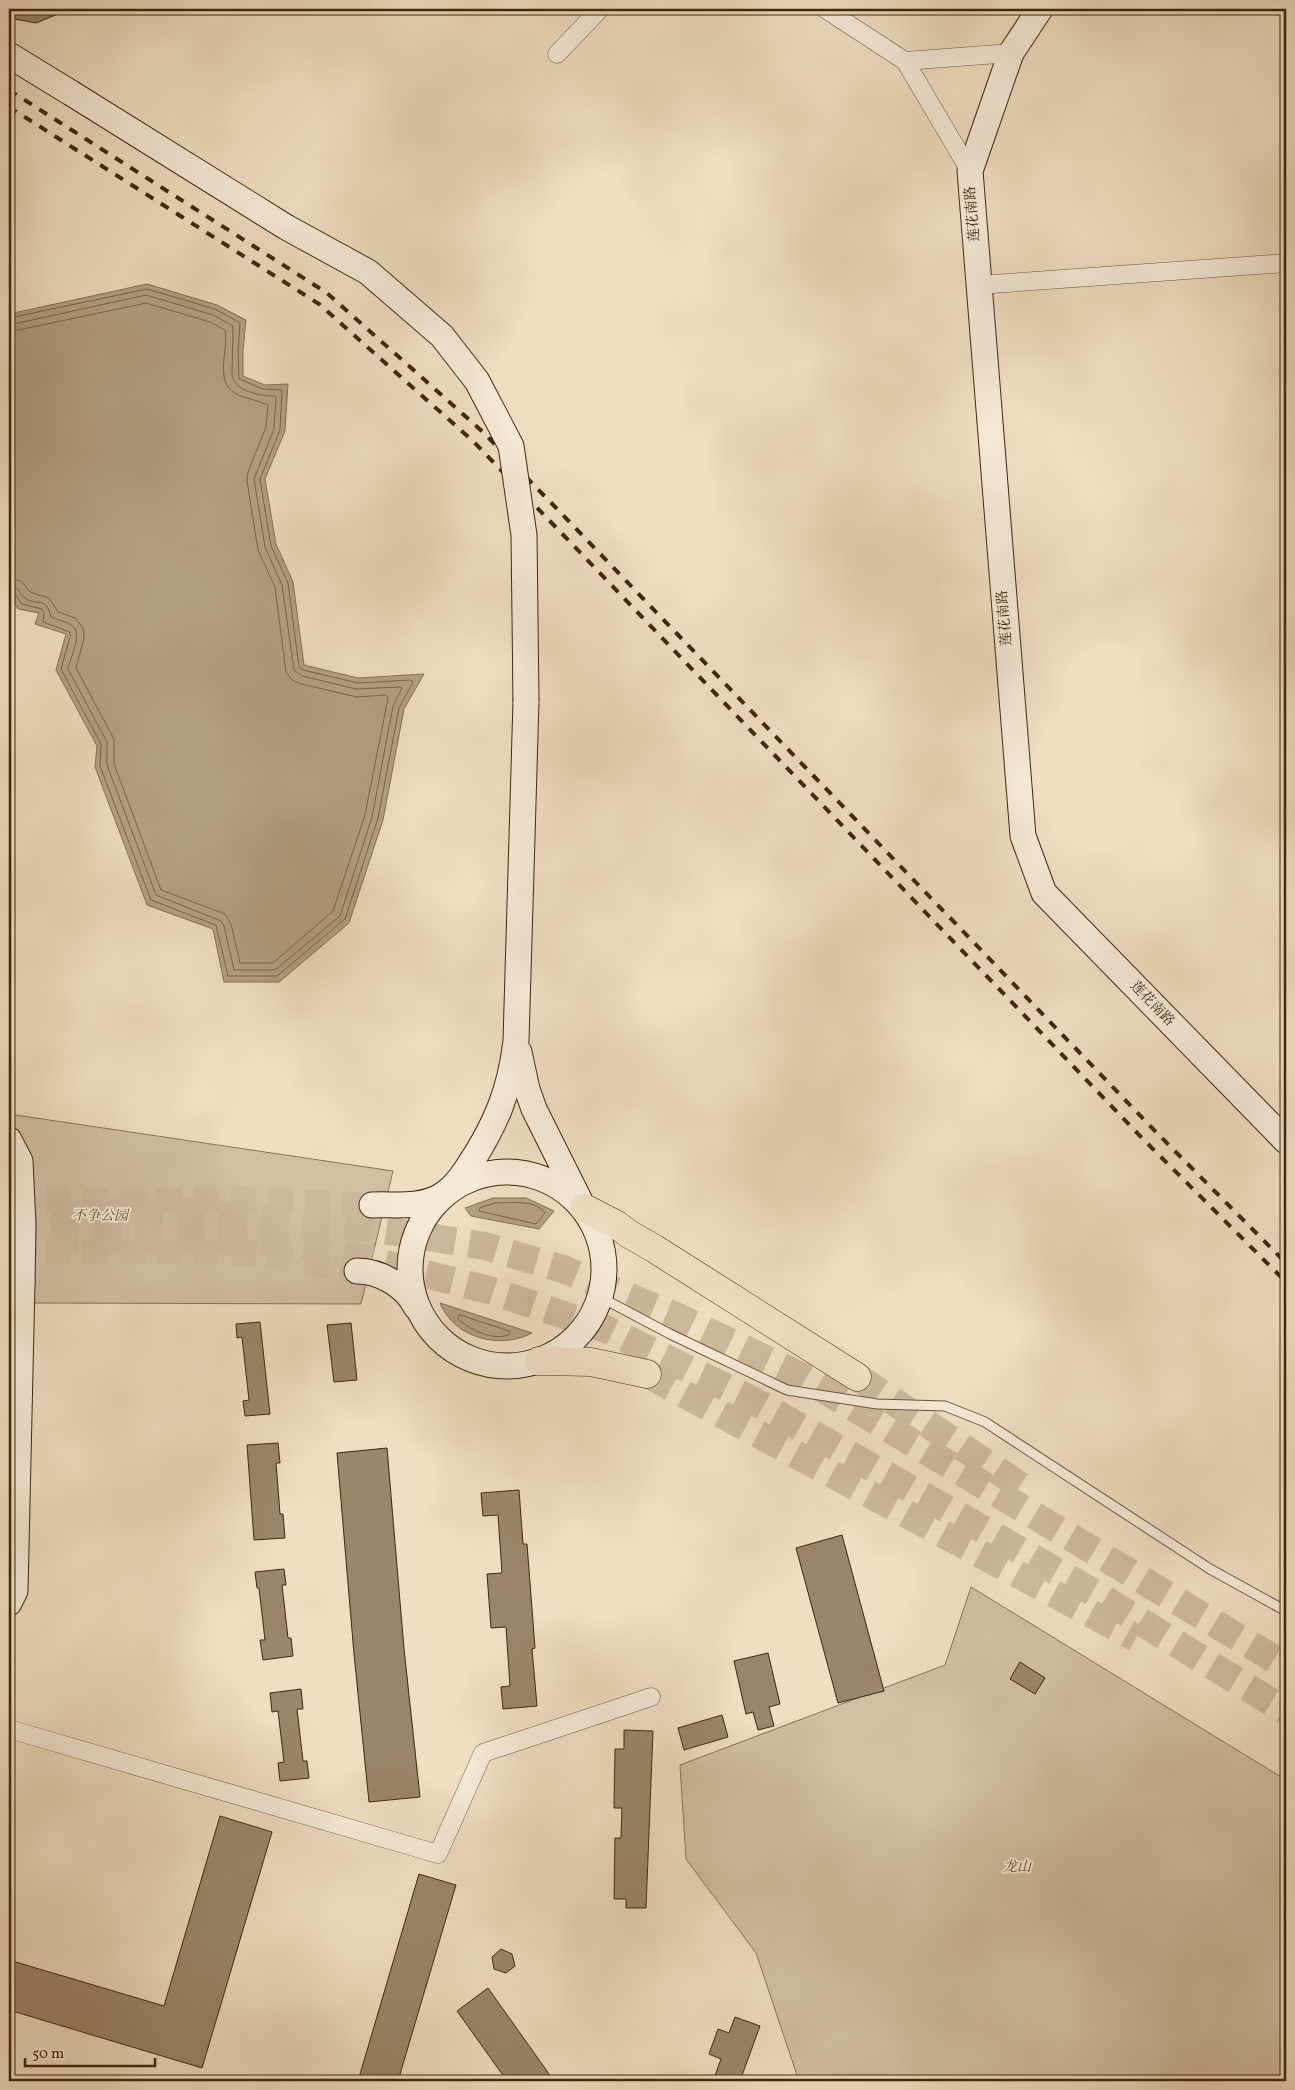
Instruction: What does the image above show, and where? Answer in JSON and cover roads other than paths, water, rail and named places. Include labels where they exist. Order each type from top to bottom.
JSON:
[{"type":"highway","points":[[584,1208],[617,1225],[664,1254],[857,1377]]},
{"type":"highway","points":[[538,1361],[574,1361],[607,1364],[647,1374]]},
{"type":"street","points":[[558,54],[600,9]]},
{"type":"street","points":[[825,9],[905,61],[970,171]]},
{"type":"street","name":"莲花南路","points":[[1040,9],[1011,53],[970,171],[1023,836],[1044,893],[1286,1141]]},
{"type":"street","points":[[905,61],[1011,53]]},
{"type":"street","points":[[9,55],[286,227],[368,272],[442,336],[477,381],[511,446],[524,535],[526,701],[516,1041],[513,1063],[499,1114],[479,1154],[463,1177],[441,1196],[421,1223],[413,1245],[410,1277],[417,1308]]},
{"type":"street","points":[[979,285],[1286,262]]},
{"type":"street","points":[[357,1271],[382,1276],[411,1297],[432,1332],[446,1345],[474,1361],[492,1366],[513,1367],[551,1356],[567,1346],[590,1321],[600,1297],[604,1278],[604,1260],[598,1235],[553,1143],[534,1110],[516,1041]]},
{"type":"street","points":[[9,1140],[20,1161],[23,1225],[16,1288],[14,1591],[9,1603]]},
{"type":"street","points":[[372,1205],[414,1204],[441,1196],[460,1183],[492,1172],[526,1173],[541,1177],[558,1185],[584,1208]]},
{"type":"street","points":[[9,1729],[438,1854],[483,1753],[651,1697]]},
{"type":"lane","points":[[600,1297],[670,1334],[788,1390],[877,1404],[945,1406],[985,1422],[1210,1569],[1286,1611]]},
{"type":"water","points":[[147,284],[217,305],[246,320],[243,376],[265,385],[288,384],[285,431],[265,479],[276,544],[293,582],[304,665],[358,678],[424,674],[404,709],[383,820],[349,923],[279,982],[224,982],[213,929],[147,905],[95,767],[97,746],[56,670],[66,634],[35,624],[39,613],[18,609],[9,593],[9,314]]},
{"type":"water","points":[[493,1198],[526,1198],[554,1211],[539,1229],[471,1216],[465,1208]]},
{"type":"water","points":[[440,1303],[532,1333],[506,1340],[479,1338],[456,1325]]},
{"type":"tunnel","points":[[9,1201],[236,1199],[372,1205]]},
{"type":"tunnel","points":[[9,1213],[188,1213],[371,1228],[485,1246],[563,1269],[680,1318],[801,1376],[1286,1666]]},
{"type":"tunnel","points":[[9,1241],[225,1241],[288,1245],[358,1257],[489,1290],[606,1329],[750,1399],[970,1522],[1096,1594],[1286,1711]]},
{"type":"tunnel","points":[[9,1250],[257,1253],[357,1271]]},
{"type":"tunnel","points":[[647,1374],[1136,1638]]},
{"type":"tunnel","points":[[857,1377],[1028,1491]]},
{"type":"railway","points":[[9,90],[327,293],[483,432],[1154,1130],[1286,1263]]},
{"type":"railway","points":[[9,107],[319,304],[474,442],[1144,1140],[1286,1282]]},
{"type":"park label","name":"不争公园","points":[[100,1216]]},
{"type":"park label","name":"龙山","points":[[1017,1867]]}]
